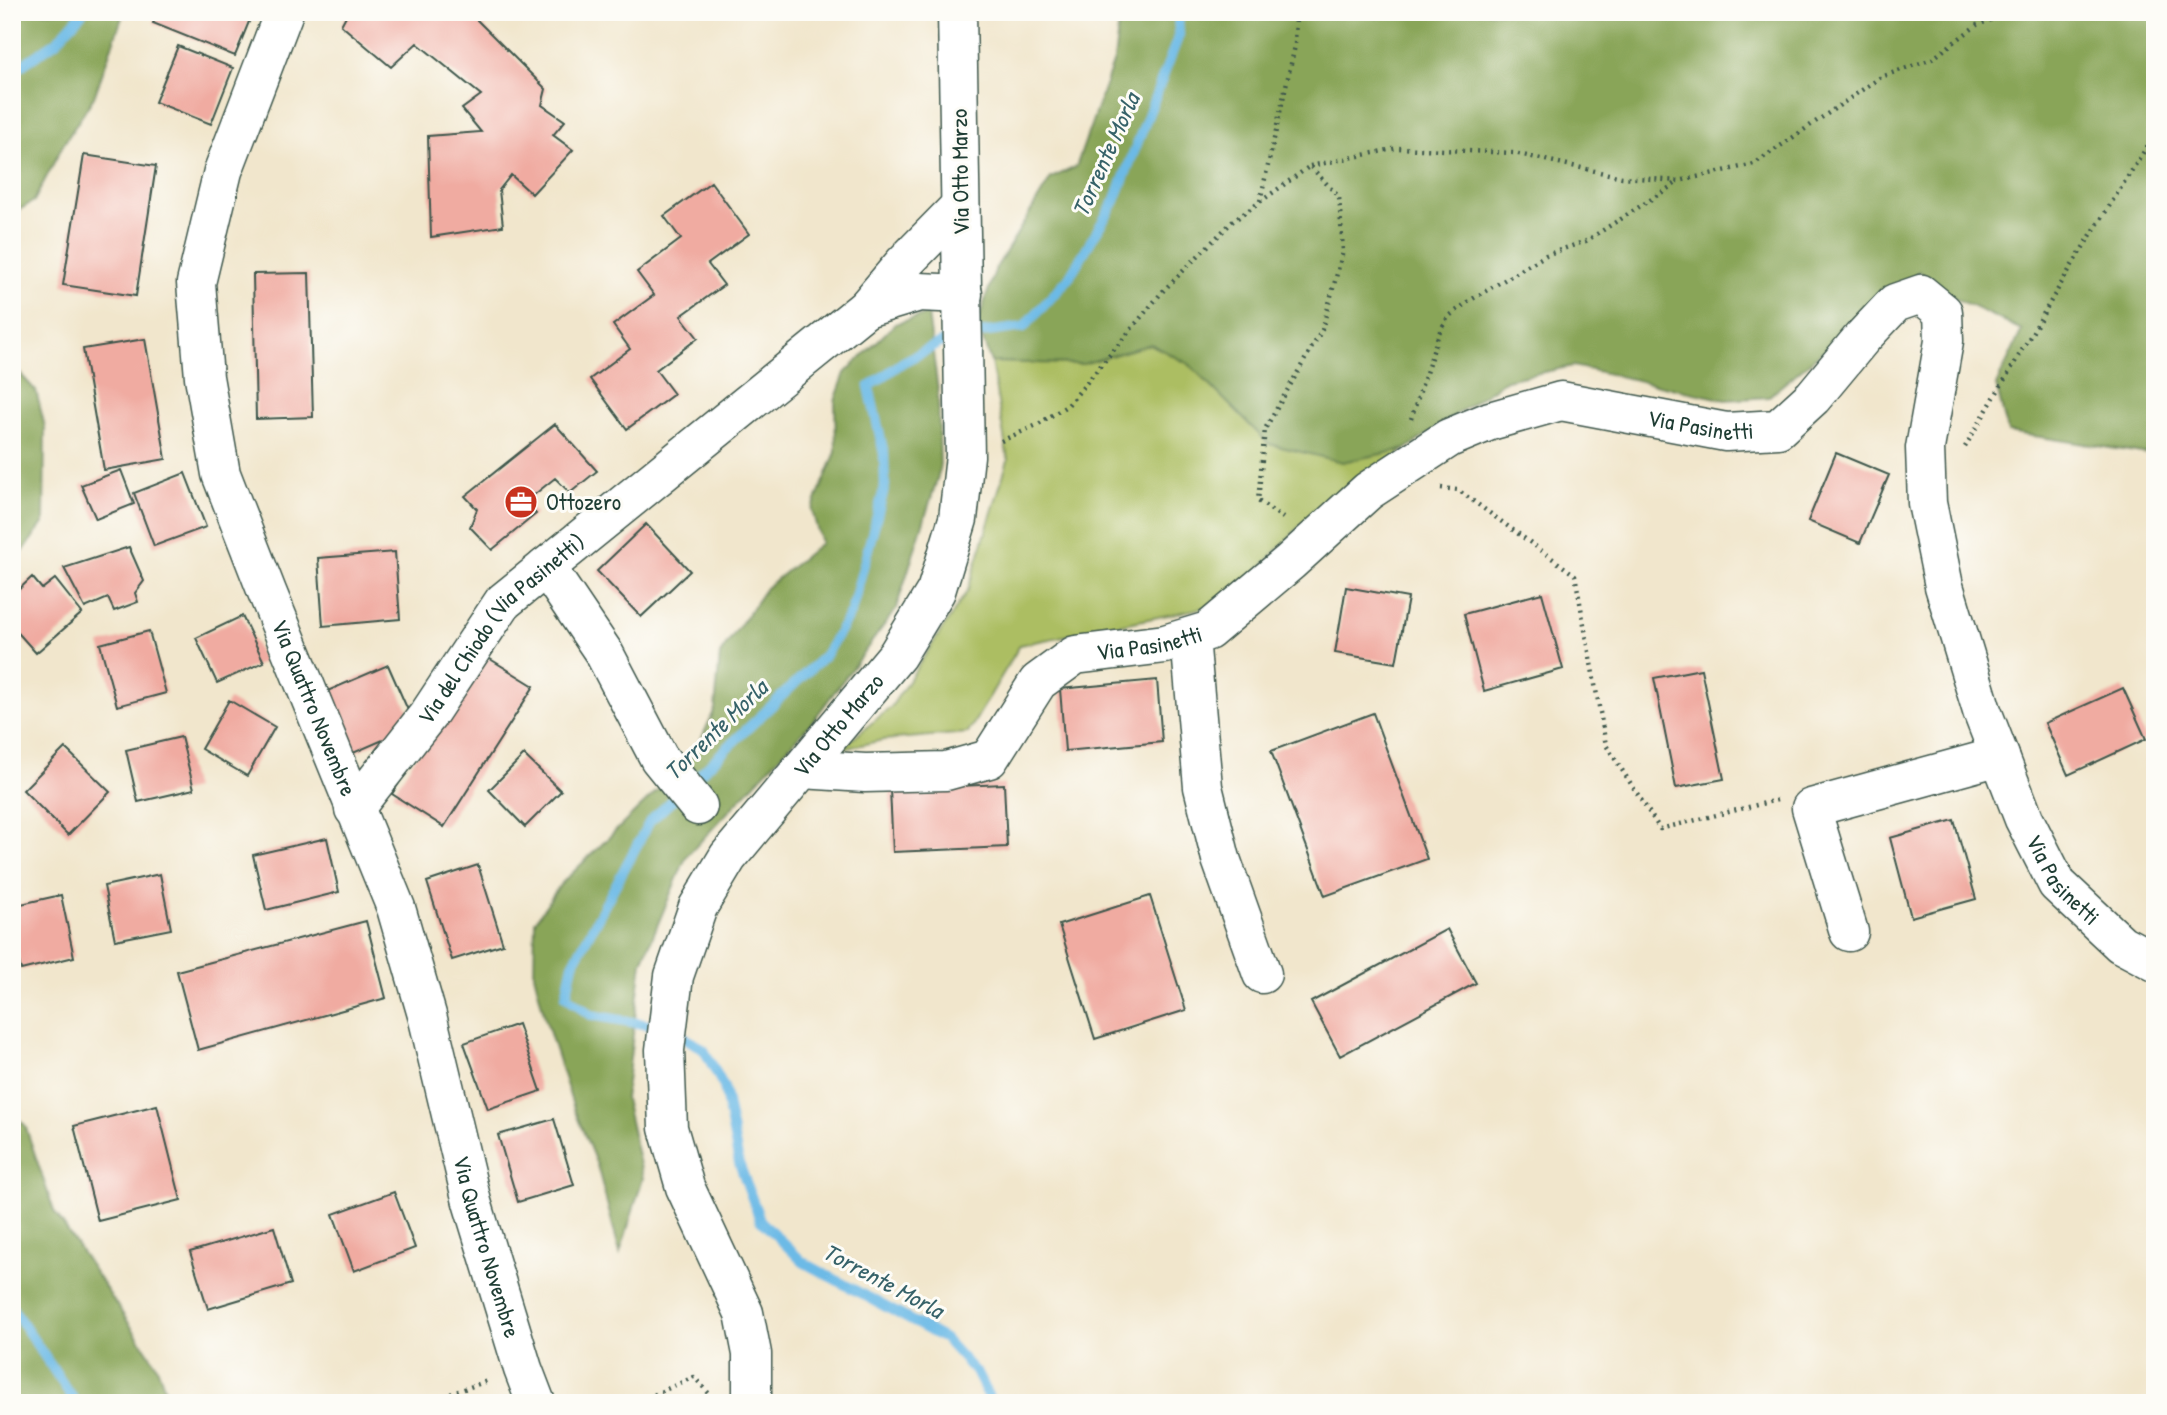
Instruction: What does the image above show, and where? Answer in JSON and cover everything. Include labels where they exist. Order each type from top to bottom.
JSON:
[{"type":"street","name":"Via Quattro Novembre","points":[[284,12],[223,171],[196,283],[204,377],[221,474],[396,908],[427,1015],[471,1202],[529,1386]]},
{"type":"street","name":"Via Otto Marzo","points":[[752,1403],[752,1354],[744,1313],[685,1187],[668,1128],[665,1051],[674,976],[698,907],[728,857],[897,655],[936,591],[958,519],[965,456],[957,12]]},
{"type":"street","points":[[866,308],[904,263],[960,206]]},
{"type":"street","points":[[866,308],[919,292],[963,298]]},
{"type":"street","name":"Via Pasinetti","points":[[802,769],[865,773],[946,771],[989,759],[1038,682],[1075,655],[1165,644],[1208,631],[1368,491],[1449,438],[1490,421],[1561,401],[1726,432],[1778,429],[1813,397],[1895,303],[1921,294],[1943,312],[1944,341],[1925,449],[1927,503],[1944,586],[1982,710],[2024,819],[2057,884],[2121,944],[2155,962]]},
{"type":"street","name":"Via del Chiodo (Via Pasinetti)","points":[[354,809],[428,715],[503,602],[866,308]]},
{"type":"street","points":[[546,567],[604,653],[659,758],[698,806]]},
{"type":"street","points":[[1190,636],[1203,787],[1222,859],[1262,975]]},
{"type":"street","points":[[1849,932],[1811,808],[2000,756]]},
{"type":"path","points":[[1260,202],[1294,46],[1296,12]]},
{"type":"path","points":[[965,456],[1037,425],[1069,405],[1163,291],[1232,222],[1310,166],[1398,148],[1514,152],[1622,177],[1679,181],[1754,164],[1881,77],[1932,59],[1977,25],[2013,12]]},
{"type":"path","points":[[1962,451],[2155,134]]},
{"type":"path","points":[[1310,166],[1339,197],[1343,251],[1322,330],[1265,429],[1258,501],[1316,539]]},
{"type":"path","points":[[1679,181],[1586,241],[1546,256],[1469,301],[1448,317],[1439,333],[1404,440],[1410,463],[1422,485],[1458,490],[1575,575],[1606,745],[1660,829],[1780,799]]},
{"type":"path","points":[[635,1403],[694,1377],[718,1403]]},
{"type":"path","points":[[424,1403],[529,1386]]},
{"type":"green space","points":[[12,12],[124,12],[94,97],[63,145],[34,201],[12,214]]},
{"type":"green space","points":[[1120,12],[1368,12],[1376,18],[1389,12],[2155,12],[2155,455],[2008,432],[1996,385],[2022,330],[1952,297],[1919,271],[1768,397],[1726,400],[1573,366],[1506,380],[1406,449],[1342,462],[1269,444],[1189,364],[1151,344],[1083,364],[991,362],[977,324],[996,268],[1051,178],[1076,167],[1114,60]]},
{"type":"green space","points":[[928,314],[938,391],[940,470],[896,609],[812,722],[686,857],[642,962],[625,1099],[643,1178],[620,1253],[597,1165],[574,1109],[545,1018],[534,974],[535,921],[560,885],[694,755],[715,709],[720,654],[766,588],[821,543],[812,510],[836,452],[835,401],[845,373],[895,324]]},
{"type":"green space","points":[[1150,344],[1189,364],[1269,444],[1406,449],[1300,526],[1227,603],[1020,645],[968,733],[883,740],[839,750],[891,707],[968,590],[1008,460],[991,362],[1083,364]]},
{"type":"green space","points":[[16,369],[36,391],[45,427],[44,522],[12,567],[12,370]]},
{"type":"green space","points":[[12,1114],[25,1125],[54,1211],[156,1364],[170,1403],[12,1403]]},
{"type":"building","points":[[158,12],[253,12],[235,56],[153,23]]},
{"type":"building","points":[[348,12],[479,12],[475,18],[546,89],[542,105],[565,121],[553,135],[573,150],[532,194],[511,175],[499,190],[503,226],[431,237],[428,136],[481,132],[462,109],[481,95],[417,43],[391,67],[341,25]]},
{"type":"building","points":[[178,46],[233,68],[211,124],[155,102]]},
{"type":"building","points":[[84,155],[156,166],[136,296],[63,285]]},
{"type":"building","points":[[711,182],[749,234],[708,264],[724,285],[681,316],[698,338],[656,370],[674,394],[627,429],[590,379],[630,349],[613,325],[654,295],[637,272],[681,239],[664,216]]},
{"type":"building","points":[[309,273],[313,417],[256,419],[253,274]]},
{"type":"building","points":[[145,339],[166,459],[104,470],[83,349]]},
{"type":"building","points":[[555,424],[597,471],[570,493],[555,478],[525,502],[536,514],[492,550],[470,527],[477,509],[465,496]]},
{"type":"building","points":[[1836,453],[1889,475],[1860,543],[1808,521]]},
{"type":"building","points":[[121,470],[134,504],[96,519],[81,485]]},
{"type":"building","points":[[185,473],[206,527],[154,546],[134,493]]},
{"type":"building","points":[[646,524],[690,571],[641,617],[597,571]]},
{"type":"building","points":[[129,547],[144,581],[135,593],[138,602],[114,611],[108,598],[85,608],[64,568]]},
{"type":"building","points":[[395,552],[400,619],[323,626],[318,558]]},
{"type":"building","points":[[32,577],[42,589],[55,579],[82,613],[36,653],[12,626],[12,596]]},
{"type":"building","points":[[1346,587],[1408,598],[1396,663],[1335,653]]},
{"type":"building","points":[[1542,593],[1563,669],[1484,691],[1464,614]]},
{"type":"building","points":[[242,616],[264,662],[217,683],[196,638]]},
{"type":"building","points":[[149,631],[166,693],[117,706],[100,644]]},
{"type":"building","points":[[482,654],[534,686],[444,827],[392,794]]},
{"type":"building","points":[[388,665],[415,726],[351,754],[325,692]]},
{"type":"building","points":[[1701,669],[1724,779],[1676,788],[1654,678]]},
{"type":"building","points":[[1157,680],[1162,742],[1065,751],[1060,689]]},
{"type":"building","points":[[2123,688],[2146,739],[2068,775],[2045,723]]},
{"type":"building","points":[[229,700],[275,727],[247,776],[201,749]]},
{"type":"building","points":[[1373,713],[1427,859],[1325,896],[1271,751]]},
{"type":"building","points":[[181,737],[194,789],[138,802],[126,750]]},
{"type":"building","points":[[65,748],[110,792],[68,835],[23,790]]},
{"type":"building","points":[[524,755],[561,791],[525,827],[489,790]]},
{"type":"building","points":[[1004,784],[1007,847],[893,852],[890,789]]},
{"type":"building","points":[[1954,820],[1976,899],[1911,917],[1890,838]]},
{"type":"building","points":[[327,838],[339,892],[266,910],[253,855]]},
{"type":"building","points":[[478,865],[503,944],[452,960],[427,882]]},
{"type":"building","points":[[160,874],[171,929],[115,940],[104,886]]},
{"type":"building","points":[[61,895],[74,957],[21,970],[12,930],[12,906]]},
{"type":"building","points":[[1150,896],[1186,1010],[1095,1039],[1059,925]]},
{"type":"building","points":[[366,921],[386,998],[198,1050],[177,971]]},
{"type":"building","points":[[1447,929],[1476,983],[1340,1056],[1311,1002]]},
{"type":"building","points":[[518,1024],[541,1091],[488,1109],[464,1043]]},
{"type":"building","points":[[157,1105],[181,1200],[98,1221],[74,1126]]},
{"type":"building","points":[[554,1119],[574,1185],[518,1202],[498,1135]]},
{"type":"building","points":[[394,1192],[415,1248],[354,1271],[333,1214]]},
{"type":"building","points":[[274,1227],[291,1284],[208,1309],[190,1252]]},
{"type":"waterway","points":[[12,72],[56,42],[83,12]]},
{"type":"waterway","name":"Torrente Morla","points":[[690,783],[825,655],[851,612],[885,486],[884,454],[869,387],[903,362],[952,337],[1024,327],[1068,279],[1115,201],[1179,35],[1178,12]]},
{"type":"waterway","name":"Torrente Morla","points":[[678,795],[650,821],[573,964],[566,996],[591,1015],[672,1029],[704,1050],[724,1087],[739,1163],[760,1220],[803,1262],[945,1339],[977,1374],[992,1403]]},
{"type":"waterway","points":[[12,1308],[76,1403]]},
{"type":"place","name":"Ottozero","points":[[521,502]]}]
